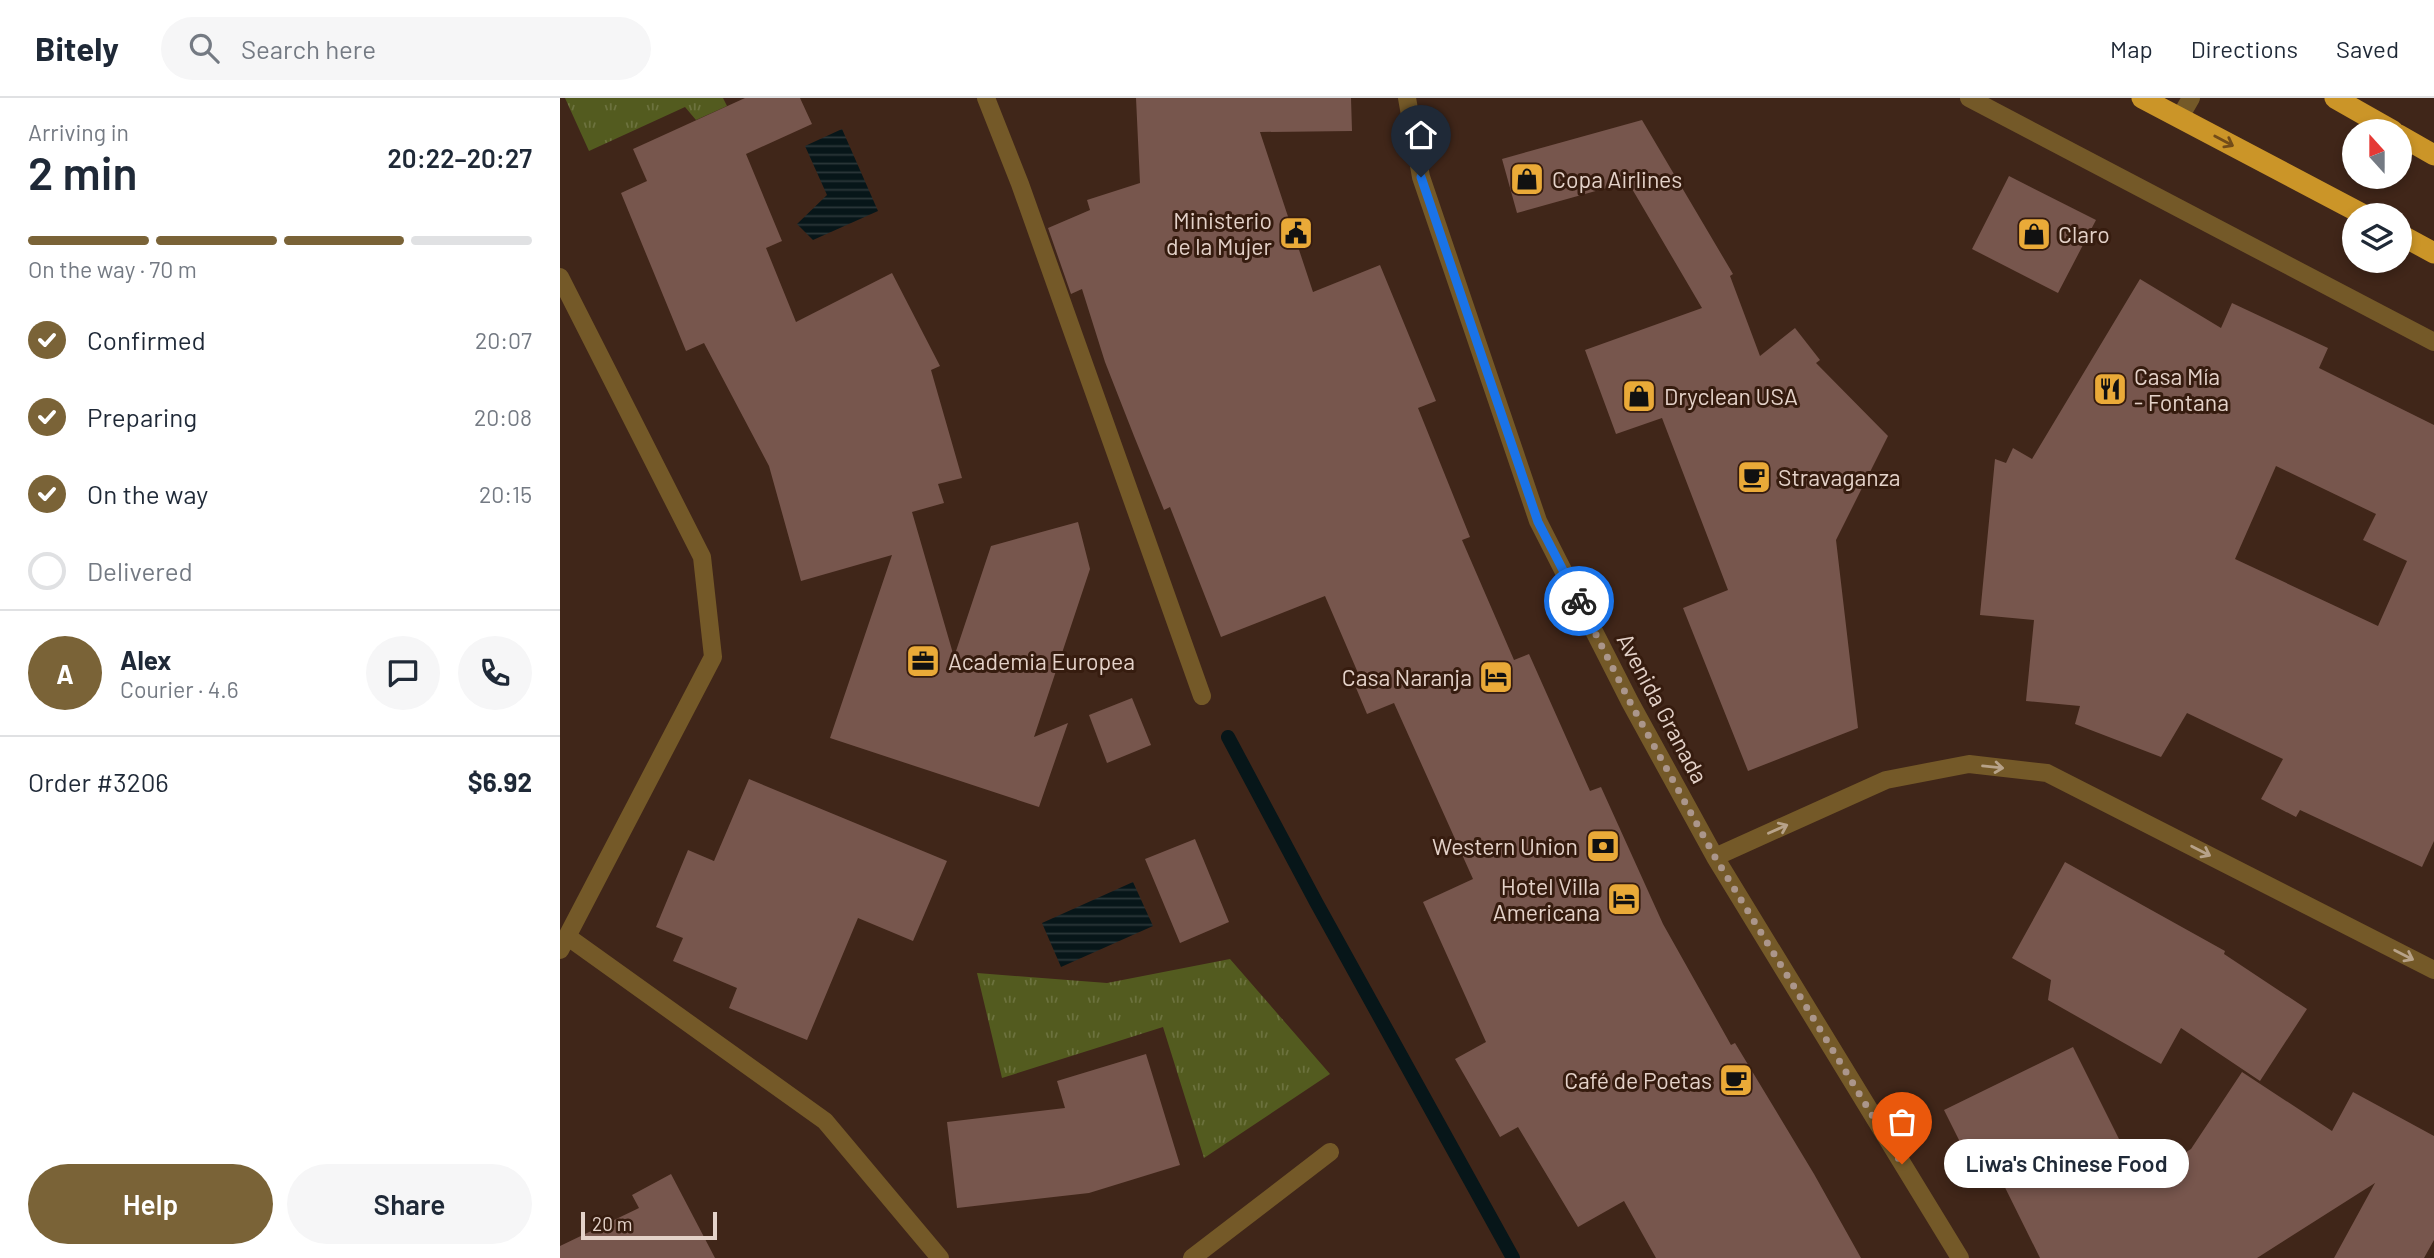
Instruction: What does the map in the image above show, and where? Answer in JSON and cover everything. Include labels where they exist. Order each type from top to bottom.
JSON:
[{"type":"highway","points":[[2142,98],[2342,203]]},
{"type":"highway","points":[[2335,98],[2372,119]]},
{"type":"highway","points":[[2412,142],[2434,155]]},
{"type":"highway","points":[[2412,241],[2434,253]]},
{"type":"street","points":[[986,98],[1020,184],[1202,696]]},
{"type":"street","name":"Avenida Granada","points":[[1407,98],[1421,177],[1538,522],[1630,702],[1715,857],[1960,1258]]},
{"type":"street","points":[[1969,98],[2434,342]]},
{"type":"street","points":[[2180,117],[2191,98]]},
{"type":"street","points":[[560,277],[702,557],[713,657],[564,944],[825,1121],[940,1258]]},
{"type":"street","points":[[1715,857],[1886,780],[1969,764],[2047,772],[2434,970]]},
{"type":"street","points":[[1192,1258],[1330,1152]]},
{"type":"green space","points":[[565,98],[723,98],[727,106],[696,120],[685,107],[589,151]]},
{"type":"green space","points":[[1230,959],[1330,1074],[1204,1158],[1163,1027],[1002,1078],[977,973],[1107,983]]},
{"type":"shaded area","points":[[842,129],[878,211],[813,240],[797,224],[827,195],[805,146]]},
{"type":"shaded area","points":[[1133,882],[1153,926],[1061,967],[1042,923]]},
{"type":"building","points":[[745,98],[800,98],[812,124],[746,154],[782,241],[766,248],[796,322],[892,273],[940,366],[931,370],[962,478],[938,484],[944,503],[912,512],[954,657],[991,546],[1078,522],[1090,569],[1034,737],[1068,723],[1039,807],[830,738],[892,555],[801,581],[769,466],[704,343],[686,351],[621,193],[647,181],[633,149]]},
{"type":"building","points":[[1136,98],[1351,98],[1352,131],[1260,132],[1313,292],[1380,265],[1436,401],[1418,408],[1470,537],[1462,540],[1514,660],[1529,654],[1590,791],[1601,787],[1663,924],[1731,1045],[1735,1043],[1861,1258],[1656,1258],[1624,1201],[1578,1227],[1518,1127],[1500,1137],[1455,1059],[1486,1042],[1423,902],[1473,879],[1394,703],[1367,714],[1351,676],[1358,673],[1325,596],[1221,637],[1170,507],[1164,510],[1134,436],[1105,362],[1082,289],[1071,294],[1048,228],[1090,210],[1087,200],[1140,183]]},
{"type":"building","points":[[1642,120],[1733,274],[1730,276],[1760,356],[1795,328],[1820,360],[1816,363],[1888,436],[1836,540],[1858,728],[1748,771],[1683,608],[1728,590],[1662,418],[1616,434],[1585,350],[1702,308],[1628,182],[1517,213],[1502,159]]},
{"type":"building","name":"Claro","points":[[2009,176],[2096,220],[2058,293],[1972,249]]},
{"type":"building","points":[[2140,279],[2221,328],[2232,303],[2328,348],[2319,368],[2434,425],[2434,841],[2422,867],[2300,810],[2296,817],[2261,799],[2283,759],[2187,713],[2161,757],[2075,724],[2080,706],[2026,701],[2034,620],[1980,615],[1995,459],[2006,463],[2013,448],[2032,459]],"holes":[[[2276,466],[2376,514],[2363,540],[2407,561],[2378,626],[2235,559]]]},
{"type":"building","points":[[1132,698],[1151,745],[1107,763],[1089,715]]},
{"type":"building","points":[[749,779],[947,861],[913,941],[858,918],[807,1040],[729,1008],[737,988],[673,961],[683,938],[656,927],[688,850],[714,861]]},
{"type":"building","points":[[1195,839],[1229,922],[1180,943],[1145,859]]},
{"type":"building","points":[[2065,862],[2225,951],[2224,954],[2307,1009],[2260,1081],[2181,1028],[2161,1064],[2048,1000],[2051,980],[2012,958]]},
{"type":"building","points":[[2073,1047],[2140,1181],[2191,1149],[2242,1072],[2332,1131],[2353,1092],[2434,1136],[2434,1240],[2424,1258],[2334,1258],[2375,1183],[2257,1258],[2040,1258],[1981,1139],[1963,1148],[1944,1110]]},
{"type":"building","points":[[1146,1054],[1180,1165],[1089,1193],[957,1208],[947,1122],[1065,1108],[1057,1081]]},
{"type":"building","points":[[671,1174],[715,1258],[560,1258],[560,1246],[639,1208],[632,1195]]},
{"type":"waterway","points":[[1228,737],[1513,1258]]},
{"type":"way so far","points":[[1579,601],[1630,702],[1715,857],[1902,1164]]},
{"type":"place","name":"Copa Airlines","points":[[1527,179]]},
{"type":"place","name":"Ministerio de la Mujer","points":[[1296,233]]},
{"type":"place","name":"Claro","points":[[2034,234]]},
{"type":"place","name":"Casa Mía - Fontana","points":[[2110,389]]},
{"type":"place","name":"Dryclean USA","points":[[1639,396]]},
{"type":"place","name":"Stravaganza","points":[[1754,477]]},
{"type":"place","name":"Academia Europea","points":[[923,661]]},
{"type":"place","name":"Casa Naranja","points":[[1496,677]]},
{"type":"place","name":"Western Union","points":[[1603,846]]},
{"type":"place","name":"Hotel Villa Americana","points":[[1624,899]]},
{"type":"place","name":"Café de Poetas","points":[[1736,1080]]},
{"type":"place","name":"Liwa's Chinese Food","points":[[1902,1164]]},
{"type":"route","points":[[1421,177],[1538,522],[1579,601]]}]
